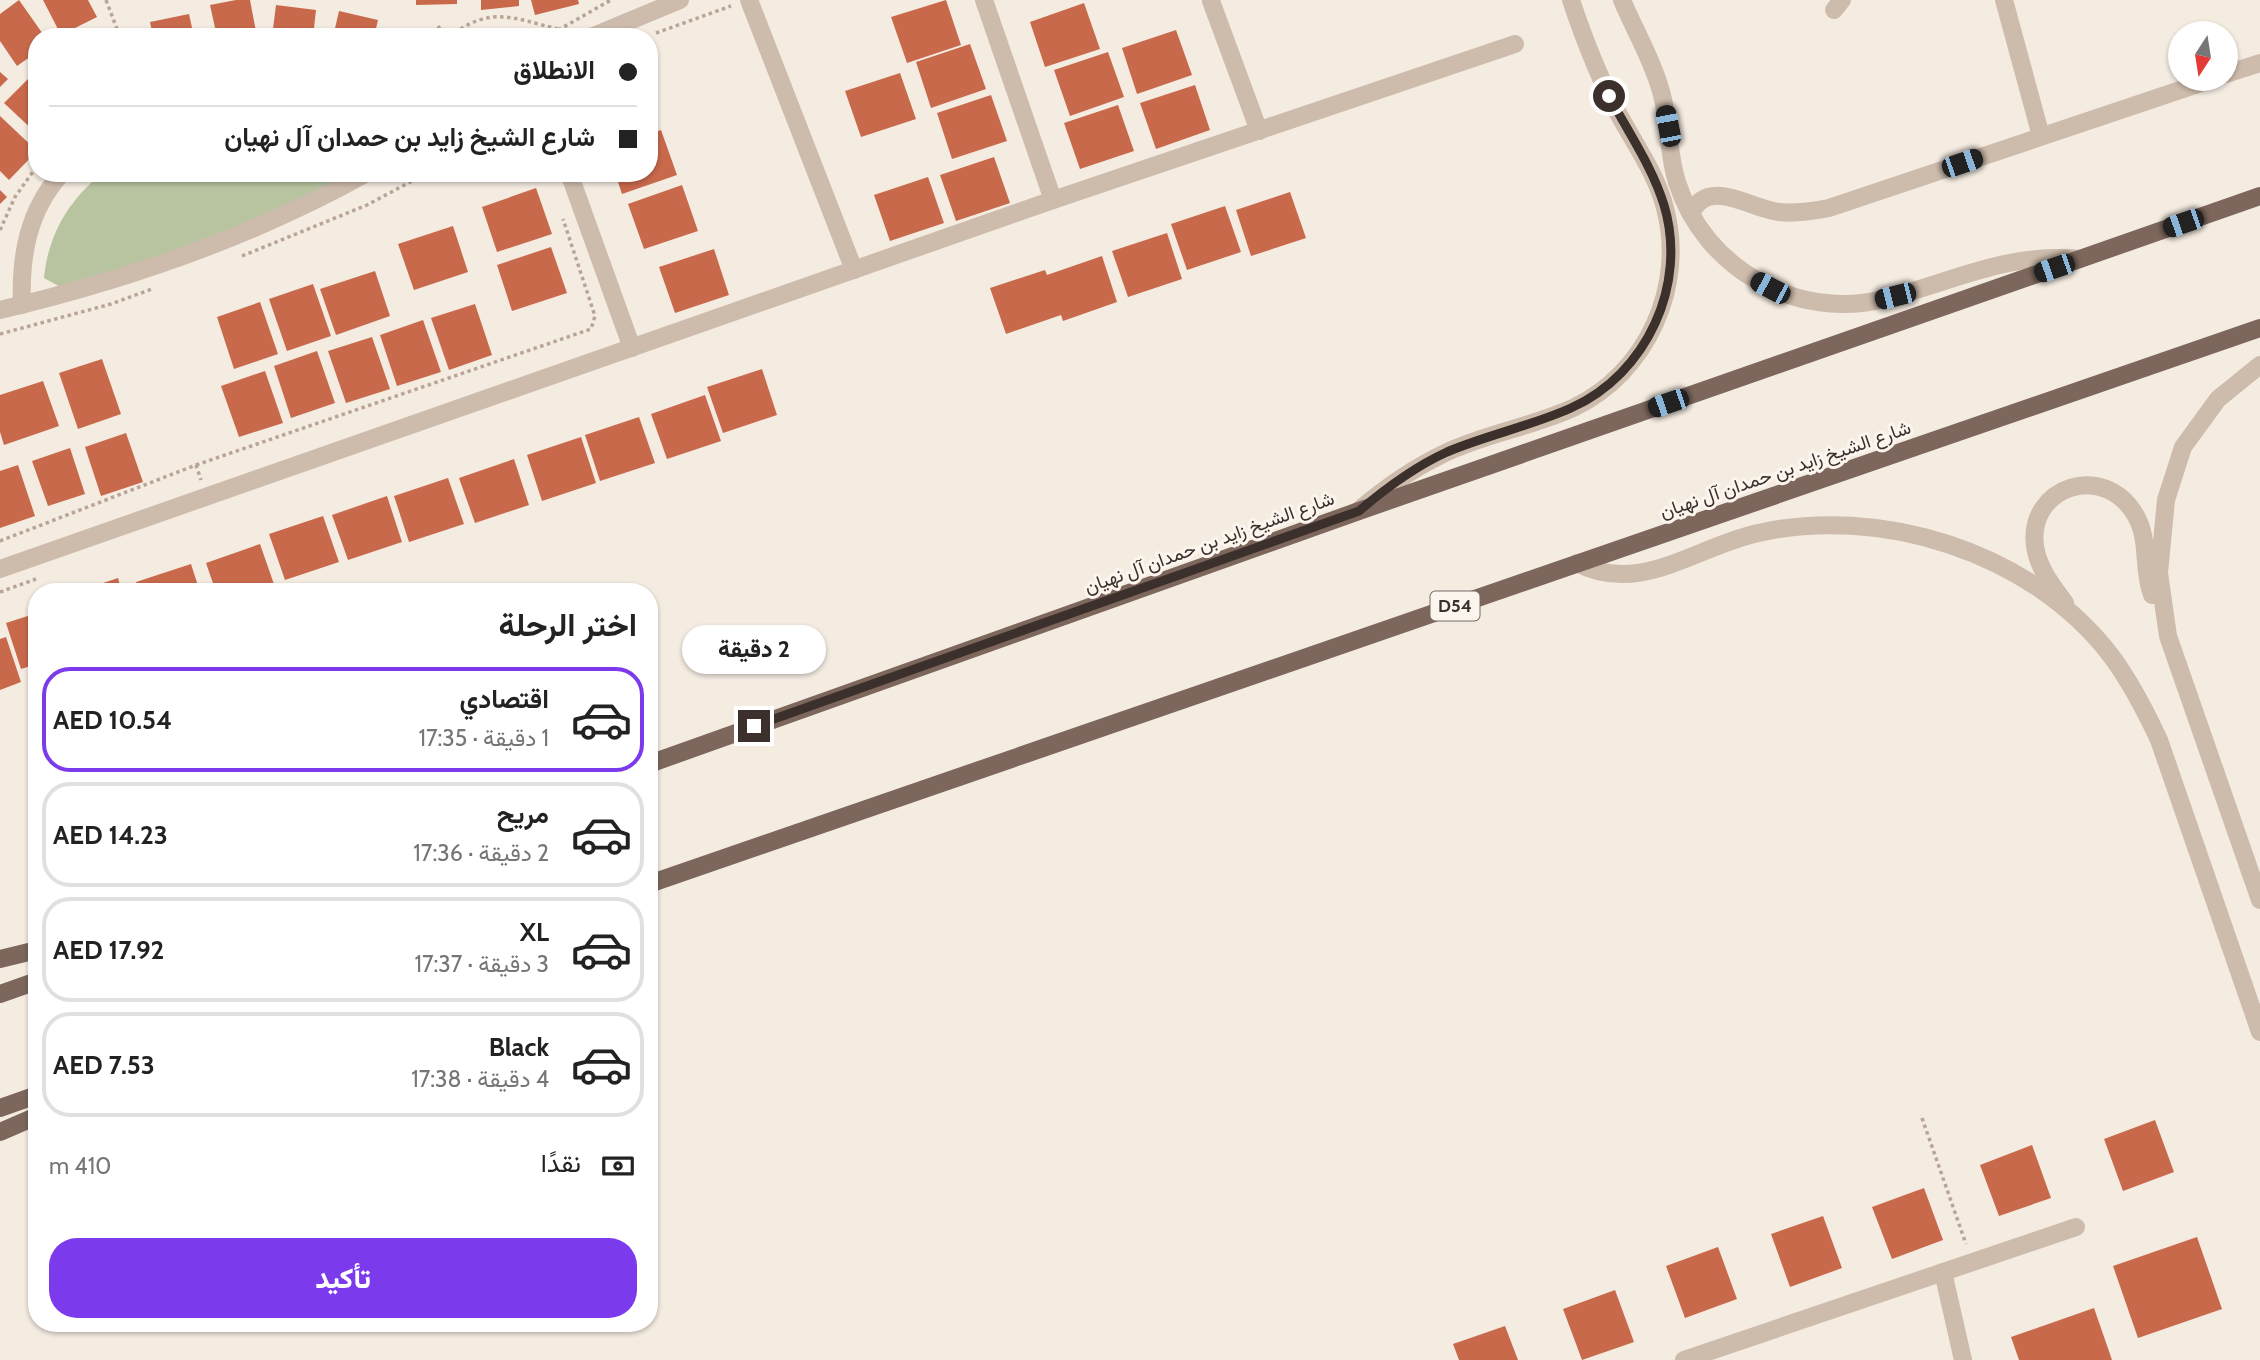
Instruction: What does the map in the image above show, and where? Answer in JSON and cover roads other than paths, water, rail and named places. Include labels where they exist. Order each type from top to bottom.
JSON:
[{"type":"main road","name":"شارع الشيخ زايد بن حمدان آل نهيان","points":[[658,761],[1359,511],[2260,196]]},
{"type":"main road","name":"شارع الشيخ زايد بن حمدان آل نهيان","points":[[658,881],[2260,328]]},
{"type":"main road","points":[[0,959],[28,952]]},
{"type":"main road","points":[[0,994],[28,984]]},
{"type":"main road","points":[[0,1108],[28,1098]]},
{"type":"main road","points":[[0,1132],[28,1120]]},
{"type":"street","points":[[613,28],[680,0]]},
{"type":"street","points":[[749,0],[854,270]]},
{"type":"street","points":[[984,0],[1054,201]]},
{"type":"street","points":[[1359,511],[1399,479],[1444,454],[1556,415],[1587,400],[1628,367],[1656,323],[1670,269],[1669,227],[1665,206],[1648,167],[1588,53],[1571,0]]},
{"type":"street","points":[[1622,0],[1660,89],[1676,181],[1691,214],[1712,244],[1754,279],[1787,295],[1823,303],[1877,301],[2012,260],[2035,257],[2080,259]]},
{"type":"street","points":[[2004,0],[2041,136]]},
{"type":"street","points":[[1212,1],[1259,131]]},
{"type":"street","points":[[0,569],[854,270],[1515,44]]},
{"type":"street","points":[[2238,70],[2260,63]]},
{"type":"street","points":[[1691,214],[1701,200],[1719,194],[1779,212],[1829,208],[2177,91]]},
{"type":"street","points":[[23,305],[23,257],[28,231],[38,206],[55,182]]},
{"type":"street","points":[[0,310],[185,256],[261,226],[349,182]]},
{"type":"street","points":[[572,182],[632,348]]},
{"type":"street","points":[[2162,613],[2159,573],[2166,500],[2173,473],[2198,424],[2218,399],[2260,365]]},
{"type":"street","points":[[2260,900],[2253,869],[2162,613],[2150,592],[2143,530],[2136,515],[2114,491],[2099,485],[2084,484],[2056,496],[2045,507],[2037,524],[2035,543],[2048,580],[2076,618],[2112,657],[2145,709],[2159,740],[2260,1032]]},
{"type":"street","points":[[1577,564],[1607,576],[1627,577],[1647,573],[1754,534],[1814,524],[1870,526],[1959,548],[2025,580],[2076,618]]},
{"type":"street","points":[[1684,1360],[2076,1227]]},
{"type":"street","points":[[1943,1272],[1963,1360]]}]
